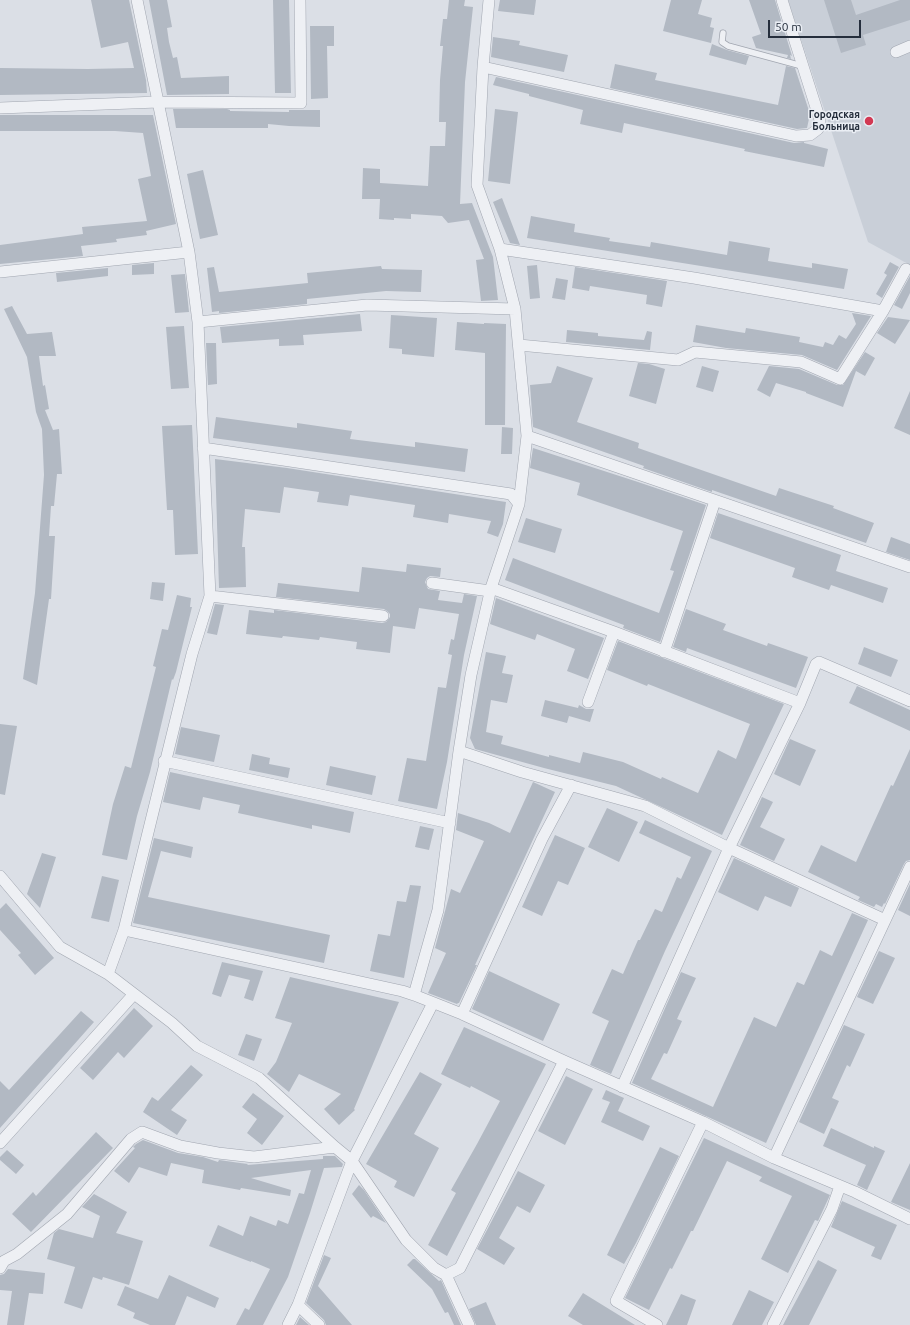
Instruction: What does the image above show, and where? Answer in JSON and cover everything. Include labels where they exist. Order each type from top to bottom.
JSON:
[{"type":"street","points":[[108,974],[124,930],[164,761],[192,654],[210,596],[198,322],[189,252],[137,0]]},
{"type":"street","points":[[0,108],[158,102],[301,103],[300,0]]},
{"type":"street","points":[[414,995],[438,910],[459,751],[471,675],[491,590],[519,504],[527,436],[515,309],[500,249],[477,185],[483,67],[489,0]]},
{"type":"street","points":[[483,67],[796,136],[810,135],[818,129],[820,120],[782,0]]},
{"type":"street","points":[[896,52],[910,46]]},
{"type":"street","points":[[500,249],[694,278],[883,311]]},
{"type":"street","points":[[0,272],[189,252]]},
{"type":"street","points":[[519,345],[678,360],[695,352],[801,362],[840,379],[883,311],[906,269]]},
{"type":"street","points":[[198,322],[367,305],[515,309]]},
{"type":"street","points":[[527,436],[910,567]]},
{"type":"street","points":[[203,448],[510,494],[519,504]]},
{"type":"street","points":[[664,652],[716,501]]},
{"type":"street","points":[[432,583],[491,590],[614,632],[800,703]]},
{"type":"street","points":[[210,596],[383,616]]},
{"type":"street","points":[[588,702],[614,632]]},
{"type":"street","points":[[622,1086],[729,848],[800,703],[816,664],[819,662],[910,701]]},
{"type":"street","points":[[459,751],[522,772],[645,806],[729,848],[885,920]]},
{"type":"street","points":[[164,761],[450,823]]},
{"type":"street","points":[[462,1014],[542,840],[571,785]]},
{"type":"street","points":[[774,1158],[910,867]]},
{"type":"street","points":[[0,876],[60,946],[108,974],[172,1023],[197,1046],[259,1078],[352,1161],[406,1240],[434,1268],[446,1275],[469,1325]]},
{"type":"street","points":[[124,930],[402,991],[414,995],[462,1014],[703,1122],[774,1158],[840,1186],[910,1219]]},
{"type":"street","points":[[0,1143],[134,994]]},
{"type":"street","points":[[288,1325],[298,1305],[352,1161],[433,1003]]},
{"type":"street","points":[[446,1275],[460,1268],[564,1061]]},
{"type":"street","points":[[657,1325],[616,1301],[703,1122]]},
{"type":"street","points":[[0,1268],[4,1261],[17,1254],[68,1214],[131,1139],[142,1132],[180,1146],[218,1153],[254,1157],[335,1147]]},
{"type":"street","points":[[773,1325],[832,1210],[840,1186]]},
{"type":"street","points":[[298,1305],[319,1325]]},
{"type":"lane","points":[[724,33],[722,42],[728,46],[803,66]]},
{"type":"shaded area","name":"Городская Больница","points":[[788,0],[910,0],[910,265],[868,242]]},
{"type":"building","points":[[91,0],[129,0],[146,80],[147,93],[0,95],[0,68],[134,68],[128,42],[101,48]]},
{"type":"building","points":[[149,0],[167,0],[172,27],[167,28],[169,42],[173,58],[177,57],[181,78],[229,76],[229,94],[167,95]]},
{"type":"building","points":[[273,0],[289,0],[291,93],[275,93]]},
{"type":"building","points":[[449,0],[465,0],[464,6],[473,7],[465,82],[460,204],[472,203],[493,257],[498,300],[481,301],[476,260],[484,259],[469,220],[448,223],[442,216],[411,214],[411,219],[379,219],[380,199],[362,199],[363,168],[380,169],[380,183],[428,186],[430,146],[445,146],[446,122],[439,122],[440,80],[443,46],[440,46],[443,19],[447,19]]},
{"type":"building","points":[[500,0],[536,0],[534,15],[498,11]]},
{"type":"building","points":[[671,0],[702,0],[698,14],[712,18],[710,27],[714,28],[711,43],[663,31]]},
{"type":"building","points":[[749,0],[775,0],[792,56],[790,55],[791,59],[787,58],[788,55],[756,48],[752,37],[761,34]]},
{"type":"building","points":[[824,0],[851,0],[856,15],[900,0],[910,0],[910,20],[863,35],[866,45],[841,53]]},
{"type":"building","points":[[310,26],[334,26],[334,46],[327,46],[328,98],[311,99]]},
{"type":"building","points":[[493,37],[520,41],[519,45],[568,55],[564,72],[491,57]]},
{"type":"building","points":[[712,44],[749,56],[746,65],[709,55]]},
{"type":"building","points":[[615,64],[657,73],[655,80],[778,105],[786,66],[795,68],[810,114],[807,128],[797,129],[610,88]]},
{"type":"building","points":[[496,77],[794,143],[804,142],[828,149],[824,167],[744,151],[745,149],[624,123],[622,133],[580,124],[583,110],[493,85]]},
{"type":"building","points":[[173,109],[227,109],[230,111],[289,112],[289,110],[320,110],[320,127],[268,124],[268,128],[176,128]]},
{"type":"building","points":[[495,109],[518,112],[510,184],[488,181]]},
{"type":"building","points":[[0,115],[153,115],[176,224],[146,231],[147,235],[116,239],[117,242],[81,246],[83,256],[0,264],[0,245],[83,234],[82,227],[147,221],[138,179],[151,176],[143,133],[115,131],[0,131]]},
{"type":"building","points":[[203,170],[218,235],[200,239],[187,174]]},
{"type":"building","points":[[502,198],[520,245],[510,243],[493,202]]},
{"type":"building","points":[[531,216],[575,224],[574,232],[610,238],[609,241],[650,247],[651,242],[727,255],[729,241],[770,248],[768,261],[812,268],[812,263],[848,269],[844,289],[527,238]]},
{"type":"building","points":[[890,262],[899,267],[882,298],[876,294],[887,275],[884,273]]},
{"type":"building","points":[[154,263],[154,274],[132,275],[132,265]]},
{"type":"building","points":[[537,265],[540,298],[530,299],[527,266]]},
{"type":"building","points":[[381,266],[382,269],[422,270],[421,292],[386,291],[307,299],[307,304],[219,313],[219,311],[212,312],[207,268],[214,267],[219,292],[308,283],[307,273]]},
{"type":"building","points":[[575,267],[667,281],[662,307],[646,304],[647,295],[590,286],[589,291],[572,288]]},
{"type":"building","points":[[108,268],[108,276],[57,282],[56,273]]},
{"type":"building","points":[[185,274],[189,312],[175,313],[171,275]]},
{"type":"building","points":[[910,276],[910,293],[902,309],[894,305]]},
{"type":"building","points":[[556,278],[568,280],[565,300],[552,298]]},
{"type":"building","points":[[12,306],[27,334],[52,332],[56,356],[39,356],[43,386],[45,385],[49,409],[45,410],[53,430],[59,429],[62,474],[57,474],[54,506],[51,506],[49,536],[55,536],[51,599],[49,599],[37,685],[23,679],[35,593],[44,475],[42,429],[36,412],[27,357],[4,309]]},
{"type":"building","points":[[852,313],[871,316],[837,370],[802,355],[726,348],[693,342],[696,325],[745,333],[746,328],[800,337],[799,342],[823,347],[825,342],[833,345],[839,335],[846,339],[856,324]]},
{"type":"building","points":[[360,314],[362,331],[303,335],[304,345],[279,346],[279,339],[222,343],[220,327]]},
{"type":"building","points":[[391,315],[437,318],[434,357],[402,354],[402,349],[389,348]]},
{"type":"building","points":[[888,317],[910,320],[895,344],[877,333]]},
{"type":"building","points":[[457,322],[506,324],[505,425],[485,425],[485,353],[455,350]]},
{"type":"building","points":[[184,326],[189,388],[171,389],[166,327]]},
{"type":"building","points":[[567,330],[598,333],[598,336],[644,340],[647,331],[652,332],[650,350],[566,342]]},
{"type":"building","points":[[206,343],[216,343],[217,384],[208,385]]},
{"type":"building","points":[[865,352],[875,358],[865,376],[856,371],[843,407],[806,392],[776,383],[770,397],[757,390],[769,366],[799,369],[837,385],[843,385]]},
{"type":"building","points":[[638,363],[649,364],[665,369],[656,404],[629,396]]},
{"type":"building","points":[[557,366],[593,378],[577,422],[639,443],[638,448],[776,496],[779,488],[834,506],[833,508],[874,523],[866,543],[643,468],[644,466],[533,427],[530,385],[551,383]]},
{"type":"building","points":[[702,366],[719,371],[713,392],[696,387]]},
{"type":"building","points":[[910,391],[910,435],[894,428]]},
{"type":"building","points":[[216,417],[297,428],[297,423],[352,431],[350,439],[415,447],[415,442],[468,449],[465,472],[213,438]]},
{"type":"building","points":[[192,425],[198,554],[175,555],[173,510],[167,510],[162,426]]},
{"type":"building","points":[[502,427],[513,428],[512,454],[501,454]]},
{"type":"building","points":[[533,448],[706,505],[660,642],[623,628],[624,625],[505,580],[513,558],[659,613],[674,571],[670,570],[683,531],[577,495],[580,483],[530,468]]},
{"type":"building","points":[[215,459],[287,468],[506,502],[503,524],[498,537],[487,533],[491,521],[449,514],[448,523],[413,517],[415,505],[350,495],[348,506],[317,502],[319,492],[284,487],[280,513],[245,509],[242,547],[245,547],[246,587],[219,588]]},
{"type":"building","points":[[718,513],[841,555],[836,571],[888,588],[883,603],[831,585],[829,590],[792,577],[795,568],[710,538]]},
{"type":"building","points":[[526,518],[562,529],[555,553],[518,542]]},
{"type":"building","points":[[891,537],[910,544],[910,560],[886,552]]},
{"type":"building","points":[[407,564],[441,568],[440,577],[430,576],[425,582],[428,589],[440,591],[438,600],[462,603],[464,594],[477,596],[464,655],[447,762],[437,809],[398,801],[407,758],[426,761],[438,687],[446,688],[452,655],[448,654],[451,639],[454,640],[459,614],[419,608],[415,629],[393,626],[390,653],[356,649],[357,642],[320,637],[319,640],[246,634],[249,610],[274,613],[274,610],[382,623],[386,622],[390,617],[390,614],[384,609],[276,597],[278,583],[359,592],[362,567],[406,572]]},
{"type":"building","points":[[152,582],[165,583],[163,601],[150,599]]},
{"type":"building","points":[[177,595],[191,598],[190,607],[192,607],[176,672],[173,680],[172,679],[127,860],[102,855],[113,804],[125,766],[131,768],[156,667],[153,666],[162,629],[168,630]]},
{"type":"building","points":[[496,598],[604,638],[588,679],[567,671],[575,649],[537,634],[535,640],[490,624]]},
{"type":"building","points":[[215,604],[224,605],[217,635],[207,633]]},
{"type":"building","points":[[686,609],[726,624],[723,630],[767,646],[768,643],[808,657],[796,688],[687,648],[686,652],[673,647]]},
{"type":"building","points":[[618,641],[784,704],[722,835],[616,786],[475,749],[470,738],[486,652],[506,656],[502,673],[513,675],[507,703],[491,700],[486,732],[503,736],[501,744],[549,757],[549,755],[580,763],[583,752],[623,762],[698,793],[718,750],[736,759],[750,724],[648,684],[647,686],[607,670]]},
{"type":"building","points":[[864,647],[898,660],[891,677],[858,664]]},
{"type":"building","points":[[857,686],[910,710],[910,731],[849,703]]},
{"type":"building","points":[[545,700],[578,708],[579,705],[586,709],[594,709],[590,722],[569,716],[567,723],[541,716]]},
{"type":"building","points":[[0,724],[17,726],[5,795],[0,794]]},
{"type":"building","points":[[181,727],[220,735],[214,762],[175,754]]},
{"type":"building","points":[[790,739],[816,750],[800,786],[774,774]]},
{"type":"building","points":[[910,749],[910,860],[906,861],[904,864],[885,904],[884,903],[882,907],[876,904],[874,907],[858,900],[860,897],[808,872],[821,845],[856,862],[891,785],[893,786]]},
{"type":"building","points":[[252,754],[270,758],[269,764],[290,768],[288,778],[249,770]]},
{"type":"building","points":[[330,766],[376,776],[372,795],[326,785]]},
{"type":"building","points":[[170,772],[354,812],[350,833],[312,825],[312,829],[238,813],[240,805],[203,797],[200,810],[163,802]]},
{"type":"building","points":[[533,782],[555,792],[459,1003],[457,1004],[428,993],[446,953],[435,948],[451,889],[460,893],[484,841],[456,830],[458,813],[489,823],[510,833]]},
{"type":"building","points":[[762,797],[773,802],[760,827],[785,839],[774,861],[740,845]]},
{"type":"building","points":[[607,808],[638,822],[619,862],[588,847]]},
{"type":"building","points":[[645,820],[712,851],[665,951],[611,1074],[590,1065],[609,1021],[592,1013],[612,969],[623,974],[638,940],[640,940],[655,909],[662,912],[677,877],[681,879],[691,857],[639,833]]},
{"type":"building","points":[[420,826],[434,829],[429,850],[415,847]]},
{"type":"building","points":[[555,835],[585,848],[568,885],[558,881],[542,916],[522,907]]},
{"type":"building","points":[[154,838],[193,847],[191,858],[161,851],[148,897],[330,935],[324,963],[133,923]]},
{"type":"building","points":[[42,853],[56,857],[40,908],[27,894]]},
{"type":"building","points":[[734,858],[799,888],[791,907],[765,896],[758,911],[718,892]]},
{"type":"building","points":[[102,876],[119,880],[109,922],[91,918]]},
{"type":"building","points":[[910,884],[910,916],[898,910]]},
{"type":"building","points":[[410,885],[421,886],[404,978],[370,971],[378,934],[390,936],[397,901],[406,902]]},
{"type":"building","points":[[6,903],[54,958],[35,975],[18,955],[21,953],[0,930],[0,909]]},
{"type":"building","points":[[852,913],[868,920],[766,1143],[632,1083],[681,972],[696,978],[677,1019],[682,1021],[667,1054],[664,1053],[651,1079],[713,1107],[754,1017],[776,1027],[797,982],[804,985],[820,950],[832,956]]},
{"type":"building","points":[[879,951],[895,958],[873,1004],[857,997]]},
{"type":"building","points":[[222,962],[263,971],[253,1001],[244,998],[250,980],[229,975],[221,997],[212,994]]},
{"type":"building","points":[[489,971],[560,1004],[543,1041],[472,1009]]},
{"type":"building","points":[[290,977],[399,1002],[354,1109],[355,1110],[339,1125],[324,1109],[341,1094],[299,1074],[289,1092],[267,1074],[276,1062],[292,1023],[275,1018]]},
{"type":"building","points":[[134,1008],[153,1026],[124,1058],[118,1052],[93,1080],[80,1068]]},
{"type":"building","points":[[81,1011],[94,1022],[0,1128],[0,1081],[9,1090]]},
{"type":"building","points":[[844,1025],[865,1034],[850,1067],[847,1065],[832,1098],[839,1101],[824,1134],[799,1122]]},
{"type":"building","points":[[464,1027],[546,1064],[447,1256],[428,1245],[456,1193],[451,1190],[500,1101],[471,1086],[470,1088],[441,1074]]},
{"type":"building","points":[[246,1034],[262,1039],[254,1061],[238,1055]]},
{"type":"building","points":[[191,1065],[203,1075],[171,1110],[187,1120],[177,1135],[143,1112],[152,1097],[158,1101]]},
{"type":"building","points":[[420,1072],[442,1084],[414,1134],[439,1148],[414,1197],[394,1187],[397,1181],[366,1164]]},
{"type":"building","points":[[566,1076],[593,1089],[565,1145],[538,1131]]},
{"type":"building","points":[[606,1090],[624,1098],[618,1111],[650,1126],[643,1141],[601,1122],[610,1102],[602,1099]]},
{"type":"building","points":[[253,1093],[284,1116],[262,1145],[247,1133],[257,1119],[242,1107]]},
{"type":"building","points":[[831,1128],[874,1148],[874,1146],[885,1151],[867,1190],[857,1185],[866,1165],[823,1146]]},
{"type":"building","points":[[96,1132],[113,1148],[31,1232],[12,1214],[33,1192],[36,1196]]},
{"type":"building","points":[[704,1138],[830,1195],[818,1221],[815,1220],[788,1273],[761,1259],[792,1196],[759,1181],[762,1177],[727,1161],[693,1231],[691,1231],[672,1269],[670,1268],[649,1310],[625,1298]]},
{"type":"building","points":[[143,1140],[178,1153],[203,1157],[218,1162],[219,1160],[248,1164],[247,1165],[323,1159],[323,1156],[335,1156],[343,1164],[342,1167],[324,1168],[288,1277],[263,1325],[236,1325],[245,1308],[249,1310],[270,1269],[209,1246],[218,1225],[243,1236],[250,1216],[276,1226],[278,1220],[288,1224],[299,1193],[304,1194],[311,1170],[251,1178],[291,1190],[290,1196],[241,1188],[240,1190],[202,1183],[204,1170],[171,1163],[167,1176],[139,1167],[129,1183],[114,1171],[135,1148],[133,1147]]},
{"type":"building","points":[[660,1147],[679,1156],[624,1264],[607,1255]]},
{"type":"building","points":[[7,1150],[24,1165],[16,1174],[0,1160],[0,1157]]},
{"type":"building","points":[[910,1163],[910,1210],[891,1202]]},
{"type":"building","points":[[518,1171],[545,1185],[530,1213],[517,1206],[499,1238],[515,1248],[504,1265],[477,1249]]},
{"type":"building","points":[[359,1185],[386,1223],[373,1216],[371,1218],[352,1194]]},
{"type":"building","points":[[94,1194],[127,1212],[116,1233],[143,1241],[129,1285],[103,1277],[102,1280],[93,1277],[82,1309],[64,1303],[75,1267],[47,1259],[54,1233],[59,1229],[93,1238],[100,1216],[82,1207]]},
{"type":"building","points":[[842,1201],[897,1225],[881,1260],[871,1256],[875,1247],[831,1227]]},
{"type":"building","points":[[324,1255],[331,1258],[318,1286],[352,1325],[326,1325],[324,1320],[306,1303]]},
{"type":"building","points":[[415,1259],[439,1281],[441,1280],[461,1325],[454,1325],[448,1312],[445,1313],[432,1289],[407,1265]]},
{"type":"building","points":[[818,1260],[837,1270],[809,1325],[783,1325]]},
{"type":"building","points":[[8,1269],[45,1273],[43,1294],[29,1293],[24,1325],[7,1325],[12,1291],[0,1290],[0,1275],[4,1274]]},
{"type":"building","points":[[169,1275],[219,1298],[215,1308],[187,1296],[175,1325],[150,1325],[133,1318],[135,1313],[117,1305],[125,1286],[158,1299]]},
{"type":"building","points":[[749,1290],[774,1302],[762,1325],[732,1325]]},
{"type":"building","points":[[583,1293],[635,1325],[583,1325],[568,1316]]},
{"type":"building","points":[[681,1294],[696,1300],[687,1325],[666,1325]]},
{"type":"building","points":[[486,1302],[496,1325],[476,1325],[469,1309]]},
{"type":"building","points":[[300,1317],[309,1325],[296,1325]]},
{"type":"place","name":"Городская Больница","points":[[869,121]]}]
